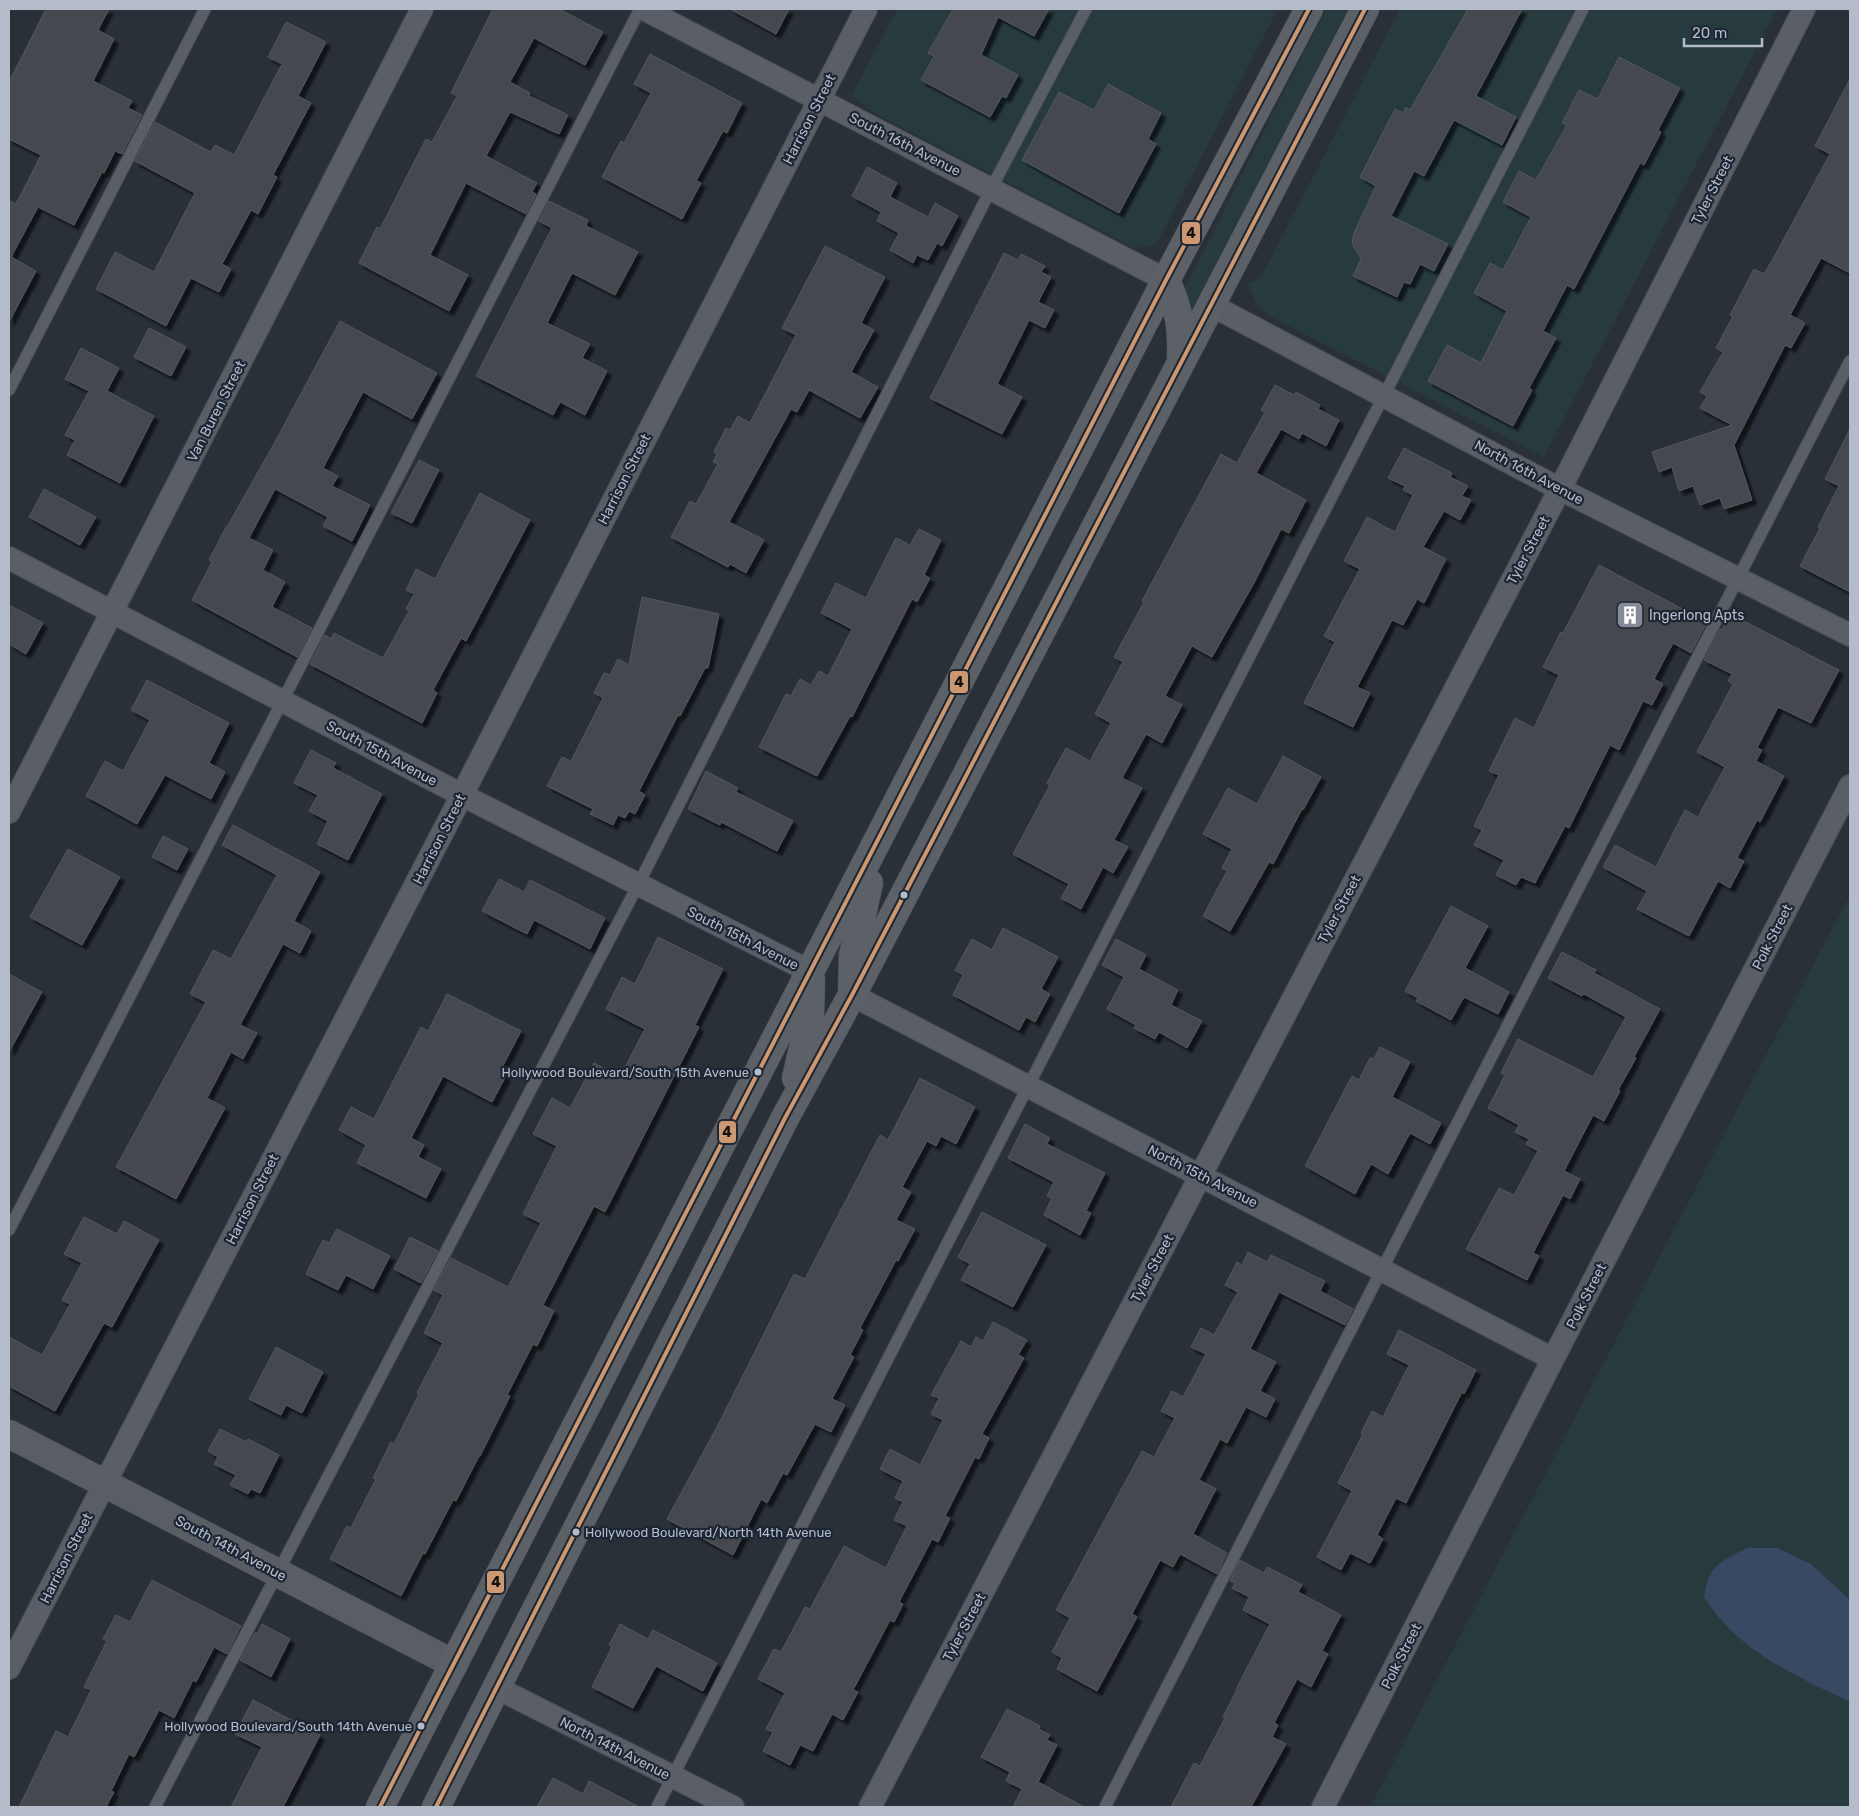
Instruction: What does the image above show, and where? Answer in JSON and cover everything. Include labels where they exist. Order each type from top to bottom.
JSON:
[{"type":"main road","points":[[380,1807],[1166,280],[1309,9]]},
{"type":"main road","points":[[436,1807],[785,1118],[852,995],[1365,9]]},
{"type":"main road","points":[[1166,280],[1176,303],[1182,330],[1180,365]]},
{"type":"main road","points":[[852,995],[853,955],[880,838]]},
{"type":"main road","points":[[785,1118],[810,1018],[811,972]]},
{"type":"street","name":"Van Buren Street","points":[[9,812],[422,9]]},
{"type":"street","name":"South 16th Avenue","points":[[644,9],[1166,280]]},
{"type":"street","name":"Harrison Street","points":[[9,1668],[462,795],[866,9]]},
{"type":"street","name":"Tyler Street","points":[[870,1807],[1560,489],[1804,9]]},
{"type":"street","name":"North 16th Avenue","points":[[1211,305],[1560,489],[1850,634]]},
{"type":"street","name":"South 15th Avenue","points":[[9,558],[462,795],[811,972]]},
{"type":"street","name":"Polk Street","points":[[1323,1807],[1850,786]]},
{"type":"street","name":"North 15th Avenue","points":[[852,995],[1200,1174],[1553,1359]]},
{"type":"street","name":"South 14th Avenue","points":[[9,1434],[454,1664]]},
{"type":"street","name":"North 14th Avenue","points":[[497,1688],[733,1807]]},
{"type":"lane","points":[[9,390],[205,9]]},
{"type":"lane","points":[[9,1230],[640,9]]},
{"type":"lane","points":[[155,1807],[638,885],[992,189],[1086,9]]},
{"type":"lane","points":[[658,1807],[1583,9]]},
{"type":"lane","points":[[1104,1807],[1850,361]]},
{"type":"green space","points":[[897,9],[1278,9],[1156,245],[1134,248],[874,113],[852,95]]},
{"type":"green space","points":[[1326,9],[1348,9],[1189,319],[1183,292]]},
{"type":"green space","points":[[1400,9],[1777,9],[1544,457],[1271,317],[1257,305],[1247,284],[1260,279]]},
{"type":"green space","points":[[1850,895],[1850,1807],[1370,1807]]},
{"type":"water","points":[[1747,1548],[1777,1548],[1811,1564],[1850,1600],[1850,1702],[1788,1671],[1750,1647],[1717,1616],[1704,1597],[1709,1577],[1717,1565]]},
{"type":"building","points":[[46,9],[109,9],[98,30],[114,39],[93,81],[132,101],[128,108],[142,115],[122,154],[115,151],[104,173],[102,172],[74,225],[38,207],[11,257],[36,271],[9,322],[9,200],[16,204],[41,155],[9,139],[9,82]]},
{"type":"building","points":[[493,9],[559,9],[603,32],[585,65],[534,38],[510,82],[530,93],[529,96],[568,115],[559,134],[510,112],[486,156],[537,183],[532,192],[536,194],[526,214],[466,183],[430,255],[468,275],[449,311],[359,263],[377,227],[380,229],[426,139],[432,142],[457,96],[451,93]]},
{"type":"building","points":[[730,9],[789,9],[776,34]]},
{"type":"building","points":[[953,9],[1049,9],[1034,36],[998,17],[981,55],[1018,75],[1006,98],[1002,96],[990,117],[921,80],[934,56],[928,53]]},
{"type":"building","points":[[1468,9],[1522,9],[1476,96],[1516,117],[1502,145],[1454,120],[1424,176],[1414,171],[1391,216],[1448,244],[1434,271],[1420,264],[1410,284],[1404,282],[1397,297],[1353,276],[1361,259],[1352,243],[1354,233],[1376,186],[1360,177],[1395,109],[1403,113],[1406,107],[1410,110]]},
{"type":"building","points":[[286,22],[326,42],[298,96],[311,103],[273,175],[277,177],[258,214],[251,210],[222,264],[231,269],[219,292],[191,278],[166,326],[96,289],[115,252],[154,272],[195,193],[135,161],[155,122],[211,152],[215,145],[234,155],[282,64],[268,57]]},
{"type":"building","points":[[650,54],[742,103],[727,133],[723,131],[696,181],[701,183],[682,219],[602,177],[621,141],[624,143],[651,93],[634,84]]},
{"type":"building","points":[[1619,57],[1680,88],[1658,130],[1661,132],[1644,165],[1640,163],[1574,289],[1567,285],[1543,331],[1556,338],[1529,388],[1532,390],[1513,426],[1428,381],[1447,345],[1481,363],[1507,311],[1474,293],[1490,263],[1503,270],[1531,217],[1503,202],[1519,171],[1536,180],[1567,125],[1562,123],[1579,90],[1598,99]]},
{"type":"building","points":[[1850,79],[1850,273],[1821,258],[1790,315],[1805,323],[1791,348],[1785,345],[1734,445],[1752,500],[1724,509],[1720,498],[1700,505],[1693,486],[1679,491],[1672,467],[1659,472],[1652,452],[1732,425],[1700,408],[1707,396],[1700,392],[1723,352],[1716,348],[1733,316],[1730,315],[1754,269],[1764,274],[1830,154],[1815,146]]},
{"type":"building","points":[[1108,84],[1161,113],[1148,139],[1156,144],[1119,213],[1022,160],[1059,92],[1094,110]]},
{"type":"building","points":[[867,167],[897,183],[890,197],[928,217],[935,203],[958,216],[942,246],[937,243],[928,260],[917,255],[913,263],[890,250],[899,233],[877,221],[881,212],[852,196]]},
{"type":"building","points":[[549,201],[588,220],[586,226],[638,252],[615,295],[572,273],[547,323],[590,344],[582,358],[607,371],[585,415],[560,402],[553,415],[476,376],[552,228],[539,221]]},
{"type":"building","points":[[825,246],[885,277],[861,323],[874,330],[851,372],[878,387],[860,418],[809,390],[797,412],[791,409],[729,522],[764,540],[746,573],[730,564],[728,567],[671,537],[690,501],[696,504],[718,464],[713,462],[717,454],[714,452],[726,428],[730,430],[738,416],[750,423],[796,335],[782,328]]},
{"type":"building","points":[[1004,253],[1018,260],[1021,254],[1045,266],[1041,272],[1051,277],[1038,302],[1054,310],[1045,328],[1029,320],[997,384],[1022,397],[1002,434],[930,398]]},
{"type":"building","points":[[340,321],[437,373],[412,419],[363,392],[323,468],[338,476],[332,486],[370,505],[352,541],[323,526],[328,517],[275,489],[249,538],[273,550],[263,570],[285,582],[272,607],[312,628],[297,657],[192,600],[212,562],[209,560],[226,527],[275,442]]},
{"type":"building","points":[[149,328],[186,347],[171,376],[134,357]]},
{"type":"building","points":[[81,348],[119,368],[107,391],[154,416],[120,483],[67,455],[75,440],[65,435],[89,391],[65,379]]},
{"type":"building","points":[[1275,385],[1294,395],[1296,392],[1320,405],[1318,409],[1339,420],[1326,446],[1302,433],[1299,439],[1281,429],[1256,473],[1306,500],[1289,533],[1281,529],[1255,581],[1212,657],[1192,646],[1165,696],[1182,705],[1162,743],[1146,734],[1122,778],[1142,788],[1114,840],[1128,847],[1113,873],[1103,867],[1081,909],[1061,898],[1069,884],[1013,854],[1050,785],[1047,783],[1066,748],[1090,761],[1111,723],[1095,714],[1123,662],[1114,657],[1221,454],[1237,463],[1265,412],[1261,410]]},
{"type":"building","points":[[1850,429],[1850,592],[1800,566],[1839,486],[1825,479]]},
{"type":"building","points":[[1404,448],[1452,473],[1450,477],[1468,486],[1462,496],[1471,500],[1460,520],[1444,511],[1423,547],[1446,559],[1424,603],[1417,599],[1403,625],[1392,620],[1357,687],[1370,693],[1353,727],[1304,703],[1335,642],[1324,636],[1360,569],[1344,561],[1367,517],[1395,532],[1413,495],[1403,490],[1405,486],[1388,478]]},
{"type":"building","points":[[419,460],[439,470],[412,523],[391,513]]},
{"type":"building","points":[[44,489],[96,517],[80,545],[29,517]]},
{"type":"building","points":[[480,493],[530,520],[466,641],[461,638],[433,690],[437,693],[422,723],[310,664],[325,635],[331,639],[334,633],[383,658],[409,611],[406,609],[414,594],[406,590],[416,569],[435,579]]},
{"type":"building","points":[[919,529],[941,540],[924,575],[930,578],[917,602],[912,599],[852,717],[850,716],[817,776],[759,747],[786,694],[791,696],[800,679],[811,685],[819,671],[828,676],[852,629],[821,613],[836,583],[866,598],[896,538],[910,545]]},
{"type":"building","points":[[1599,565],[1707,622],[1691,653],[1673,643],[1654,679],[1663,684],[1652,705],[1643,701],[1619,750],[1610,745],[1569,828],[1565,826],[1535,883],[1521,877],[1516,885],[1496,875],[1504,860],[1474,845],[1482,830],[1474,826],[1499,775],[1489,771],[1515,718],[1534,728],[1559,675],[1543,667]]},
{"type":"building","points":[[642,597],[719,614],[708,668],[705,668],[680,716],[678,715],[639,791],[645,795],[635,814],[629,811],[625,818],[618,815],[613,825],[590,814],[593,809],[547,786],[562,757],[571,761],[603,698],[594,693],[604,673],[610,675],[618,659],[629,665]]},
{"type":"building","points":[[9,605],[43,623],[26,654],[9,644]]},
{"type":"building","points":[[1730,614],[1839,670],[1811,723],[1778,707],[1757,748],[1762,750],[1756,761],[1784,776],[1760,822],[1757,820],[1737,858],[1744,861],[1730,888],[1718,881],[1689,936],[1637,909],[1647,891],[1603,867],[1615,845],[1656,867],[1685,810],[1698,817],[1725,767],[1697,752],[1733,684],[1728,681],[1732,674],[1704,660]]},
{"type":"building","points":[[147,680],[229,723],[209,763],[225,772],[211,799],[165,775],[137,824],[86,796],[105,761],[123,771],[150,720],[131,710]]},
{"type":"building","points":[[311,750],[336,763],[333,768],[382,794],[348,860],[317,844],[328,821],[309,811],[318,795],[294,783]]},
{"type":"building","points":[[1283,756],[1321,777],[1273,864],[1269,862],[1230,931],[1203,916],[1227,871],[1222,868],[1232,849],[1203,834],[1228,788],[1257,804]]},
{"type":"building","points":[[706,771],[738,788],[736,792],[793,821],[777,851],[721,822],[720,825],[688,809]]},
{"type":"building","points":[[233,825],[320,872],[294,921],[311,931],[300,953],[283,944],[240,1025],[257,1033],[243,1059],[231,1052],[207,1098],[225,1108],[176,1199],[116,1167],[206,1002],[190,994],[213,950],[231,959],[277,875],[222,845]]},
{"type":"building","points":[[163,836],[188,849],[177,870],[152,857]]},
{"type":"building","points":[[68,849],[120,877],[82,945],[30,917]]},
{"type":"building","points":[[499,879],[524,892],[530,880],[605,918],[590,949],[534,920],[527,934],[482,911]]},
{"type":"building","points":[[1451,906],[1488,926],[1465,968],[1509,992],[1498,1014],[1464,997],[1451,1020],[1416,1001],[1418,998],[1405,991]]},
{"type":"building","points":[[1003,928],[1058,957],[1041,989],[1050,994],[1035,1022],[1026,1017],[1019,1030],[953,995],[963,975],[955,970],[972,939],[992,950]]},
{"type":"building","points":[[658,937],[723,969],[695,1025],[699,1027],[605,1212],[594,1206],[543,1305],[554,1311],[537,1346],[533,1344],[507,1395],[510,1396],[480,1456],[456,1501],[453,1500],[425,1554],[423,1553],[401,1596],[330,1559],[347,1526],[351,1528],[376,1479],[373,1478],[391,1442],[394,1444],[419,1394],[417,1393],[443,1343],[424,1333],[443,1295],[434,1290],[451,1258],[508,1287],[541,1223],[523,1214],[557,1146],[533,1134],[552,1098],[570,1108],[594,1063],[620,1077],[645,1029],[606,1009],[622,977],[635,984]]},
{"type":"building","points":[[1116,939],[1146,955],[1139,969],[1178,990],[1171,1005],[1202,1021],[1187,1048],[1159,1032],[1155,1039],[1134,1028],[1136,1025],[1107,1009],[1124,977],[1102,965]]},
{"type":"building","points":[[1562,952],[1596,970],[1594,973],[1660,1009],[1634,1057],[1636,1058],[1618,1090],[1620,1091],[1604,1121],[1593,1115],[1564,1171],[1580,1179],[1570,1199],[1563,1195],[1533,1253],[1539,1256],[1527,1280],[1466,1249],[1499,1188],[1514,1195],[1538,1151],[1526,1144],[1529,1139],[1515,1132],[1519,1125],[1488,1108],[1505,1075],[1501,1073],[1518,1039],[1593,1077],[1626,1017],[1584,994],[1582,996],[1548,978]]},
{"type":"building","points":[[9,974],[42,992],[9,1052]]},
{"type":"building","points":[[447,994],[521,1031],[499,1073],[506,1076],[492,1102],[443,1076],[411,1138],[424,1145],[418,1157],[441,1169],[426,1198],[357,1163],[366,1145],[339,1130],[351,1107],[374,1119],[421,1027],[428,1031]]},
{"type":"building","points":[[1380,1047],[1410,1062],[1392,1097],[1441,1123],[1430,1144],[1410,1133],[1388,1174],[1371,1164],[1355,1194],[1305,1166],[1352,1076],[1359,1080],[1370,1058],[1374,1059]]},
{"type":"building","points":[[920,1078],[975,1107],[956,1144],[941,1136],[936,1146],[927,1141],[902,1187],[911,1192],[896,1220],[915,1229],[898,1261],[896,1260],[860,1328],[863,1330],[850,1355],[854,1357],[832,1399],[845,1405],[831,1432],[815,1424],[787,1475],[783,1473],[767,1503],[761,1499],[733,1555],[667,1519],[717,1427],[794,1274],[805,1279],[880,1135],[888,1140]]},
{"type":"building","points":[[1025,1124],[1050,1138],[1047,1144],[1105,1173],[1086,1211],[1091,1213],[1080,1235],[1044,1215],[1052,1198],[1047,1196],[1054,1182],[1008,1158]]},
{"type":"building","points":[[982,1212],[1046,1245],[1013,1307],[961,1280],[970,1264],[958,1257]]},
{"type":"building","points":[[84,1217],[117,1234],[124,1221],[159,1240],[112,1327],[104,1323],[55,1411],[9,1386],[9,1337],[42,1355],[70,1304],[62,1300],[82,1263],[64,1254]]},
{"type":"building","points":[[337,1229],[390,1256],[373,1289],[346,1275],[338,1290],[306,1274],[323,1240],[329,1243]]},
{"type":"building","points":[[410,1237],[438,1251],[421,1283],[394,1269]]},
{"type":"building","points":[[1248,1252],[1267,1262],[1271,1255],[1325,1281],[1320,1291],[1353,1309],[1345,1325],[1279,1292],[1250,1349],[1276,1362],[1260,1391],[1275,1399],[1266,1417],[1246,1407],[1227,1443],[1220,1439],[1199,1480],[1216,1489],[1193,1534],[1227,1553],[1217,1574],[1180,1554],[1173,1567],[1160,1560],[1132,1614],[1137,1617],[1097,1691],[1057,1669],[1062,1658],[1052,1652],[1070,1618],[1056,1610],[1142,1451],[1154,1457],[1175,1418],[1161,1411],[1172,1391],[1183,1397],[1206,1354],[1191,1347],[1201,1328],[1214,1335],[1238,1292],[1225,1285],[1237,1262],[1242,1265]]},
{"type":"building","points":[[993,1322],[1027,1340],[1018,1355],[1024,1358],[982,1434],[989,1438],[979,1459],[975,1457],[945,1516],[950,1518],[938,1542],[932,1539],[899,1602],[903,1604],[894,1622],[890,1620],[853,1690],[858,1692],[843,1720],[832,1714],[813,1751],[800,1745],[790,1765],[763,1751],[773,1732],[766,1729],[785,1693],[758,1679],[774,1649],[781,1652],[805,1607],[810,1609],[844,1546],[886,1568],[907,1526],[894,1520],[903,1502],[895,1498],[903,1481],[880,1469],[890,1449],[920,1465],[943,1420],[931,1414],[939,1398],[931,1395],[961,1341],[971,1347],[976,1337],[983,1341]]},
{"type":"building","points":[[1399,1330],[1476,1370],[1464,1394],[1462,1392],[1406,1503],[1396,1498],[1377,1535],[1383,1539],[1370,1563],[1350,1553],[1341,1570],[1317,1557],[1352,1491],[1338,1483],[1363,1434],[1361,1433],[1372,1411],[1383,1417],[1409,1365],[1387,1354]]},
{"type":"building","points":[[276,1347],[323,1372],[302,1413],[286,1405],[281,1415],[249,1399]]},
{"type":"building","points":[[220,1429],[246,1442],[248,1439],[279,1455],[260,1493],[251,1489],[248,1494],[230,1485],[236,1475],[214,1464],[218,1457],[208,1451]]},
{"type":"building","points":[[1240,1560],[1264,1573],[1267,1567],[1302,1585],[1298,1592],[1341,1615],[1322,1651],[1328,1654],[1311,1687],[1297,1679],[1274,1723],[1278,1725],[1272,1737],[1286,1744],[1251,1807],[1171,1807],[1194,1763],[1200,1766],[1225,1718],[1223,1717],[1236,1689],[1270,1624],[1243,1610],[1249,1597],[1232,1588],[1235,1583],[1230,1581]]},
{"type":"building","points":[[152,1580],[241,1626],[227,1654],[214,1647],[196,1682],[193,1680],[174,1718],[159,1710],[134,1757],[129,1754],[111,1791],[114,1792],[106,1807],[19,1807],[56,1731],[68,1737],[91,1690],[84,1687],[107,1641],[103,1639],[116,1615],[130,1622]]},
{"type":"building","points":[[262,1624],[290,1639],[271,1677],[240,1660]]},
{"type":"building","points":[[620,1624],[648,1639],[653,1630],[717,1663],[703,1691],[656,1666],[633,1708],[592,1687],[612,1647],[609,1645]]},
{"type":"building","points":[[253,1700],[320,1735],[283,1807],[231,1807],[262,1747],[235,1734]]},
{"type":"building","points":[[1007,1709],[1040,1726],[1039,1729],[1050,1735],[1047,1740],[1057,1745],[1038,1782],[1084,1807],[1013,1807],[1022,1789],[1006,1781],[1010,1772],[981,1757]]},
{"type":"building","points":[[553,1778],[583,1794],[589,1781],[639,1807],[537,1807]]},
{"type":"transit line","name":"4","points":[[380,1807],[1166,280],[1309,9]]},
{"type":"transit line","name":"4","points":[[436,1807],[785,1118],[852,995],[1365,9]]},
{"type":"place","name":"Ingerlong Apts","points":[[1630,615]]},
{"type":"place","name":"Hollywood Boulevard/South 15th Avenue","points":[[758,1072]]},
{"type":"place","name":"Hollywood Boulevard/North 14th Avenue","points":[[576,1532]]},
{"type":"place","name":"Hollywood Boulevard/South 14th Avenue","points":[[421,1726]]}]
